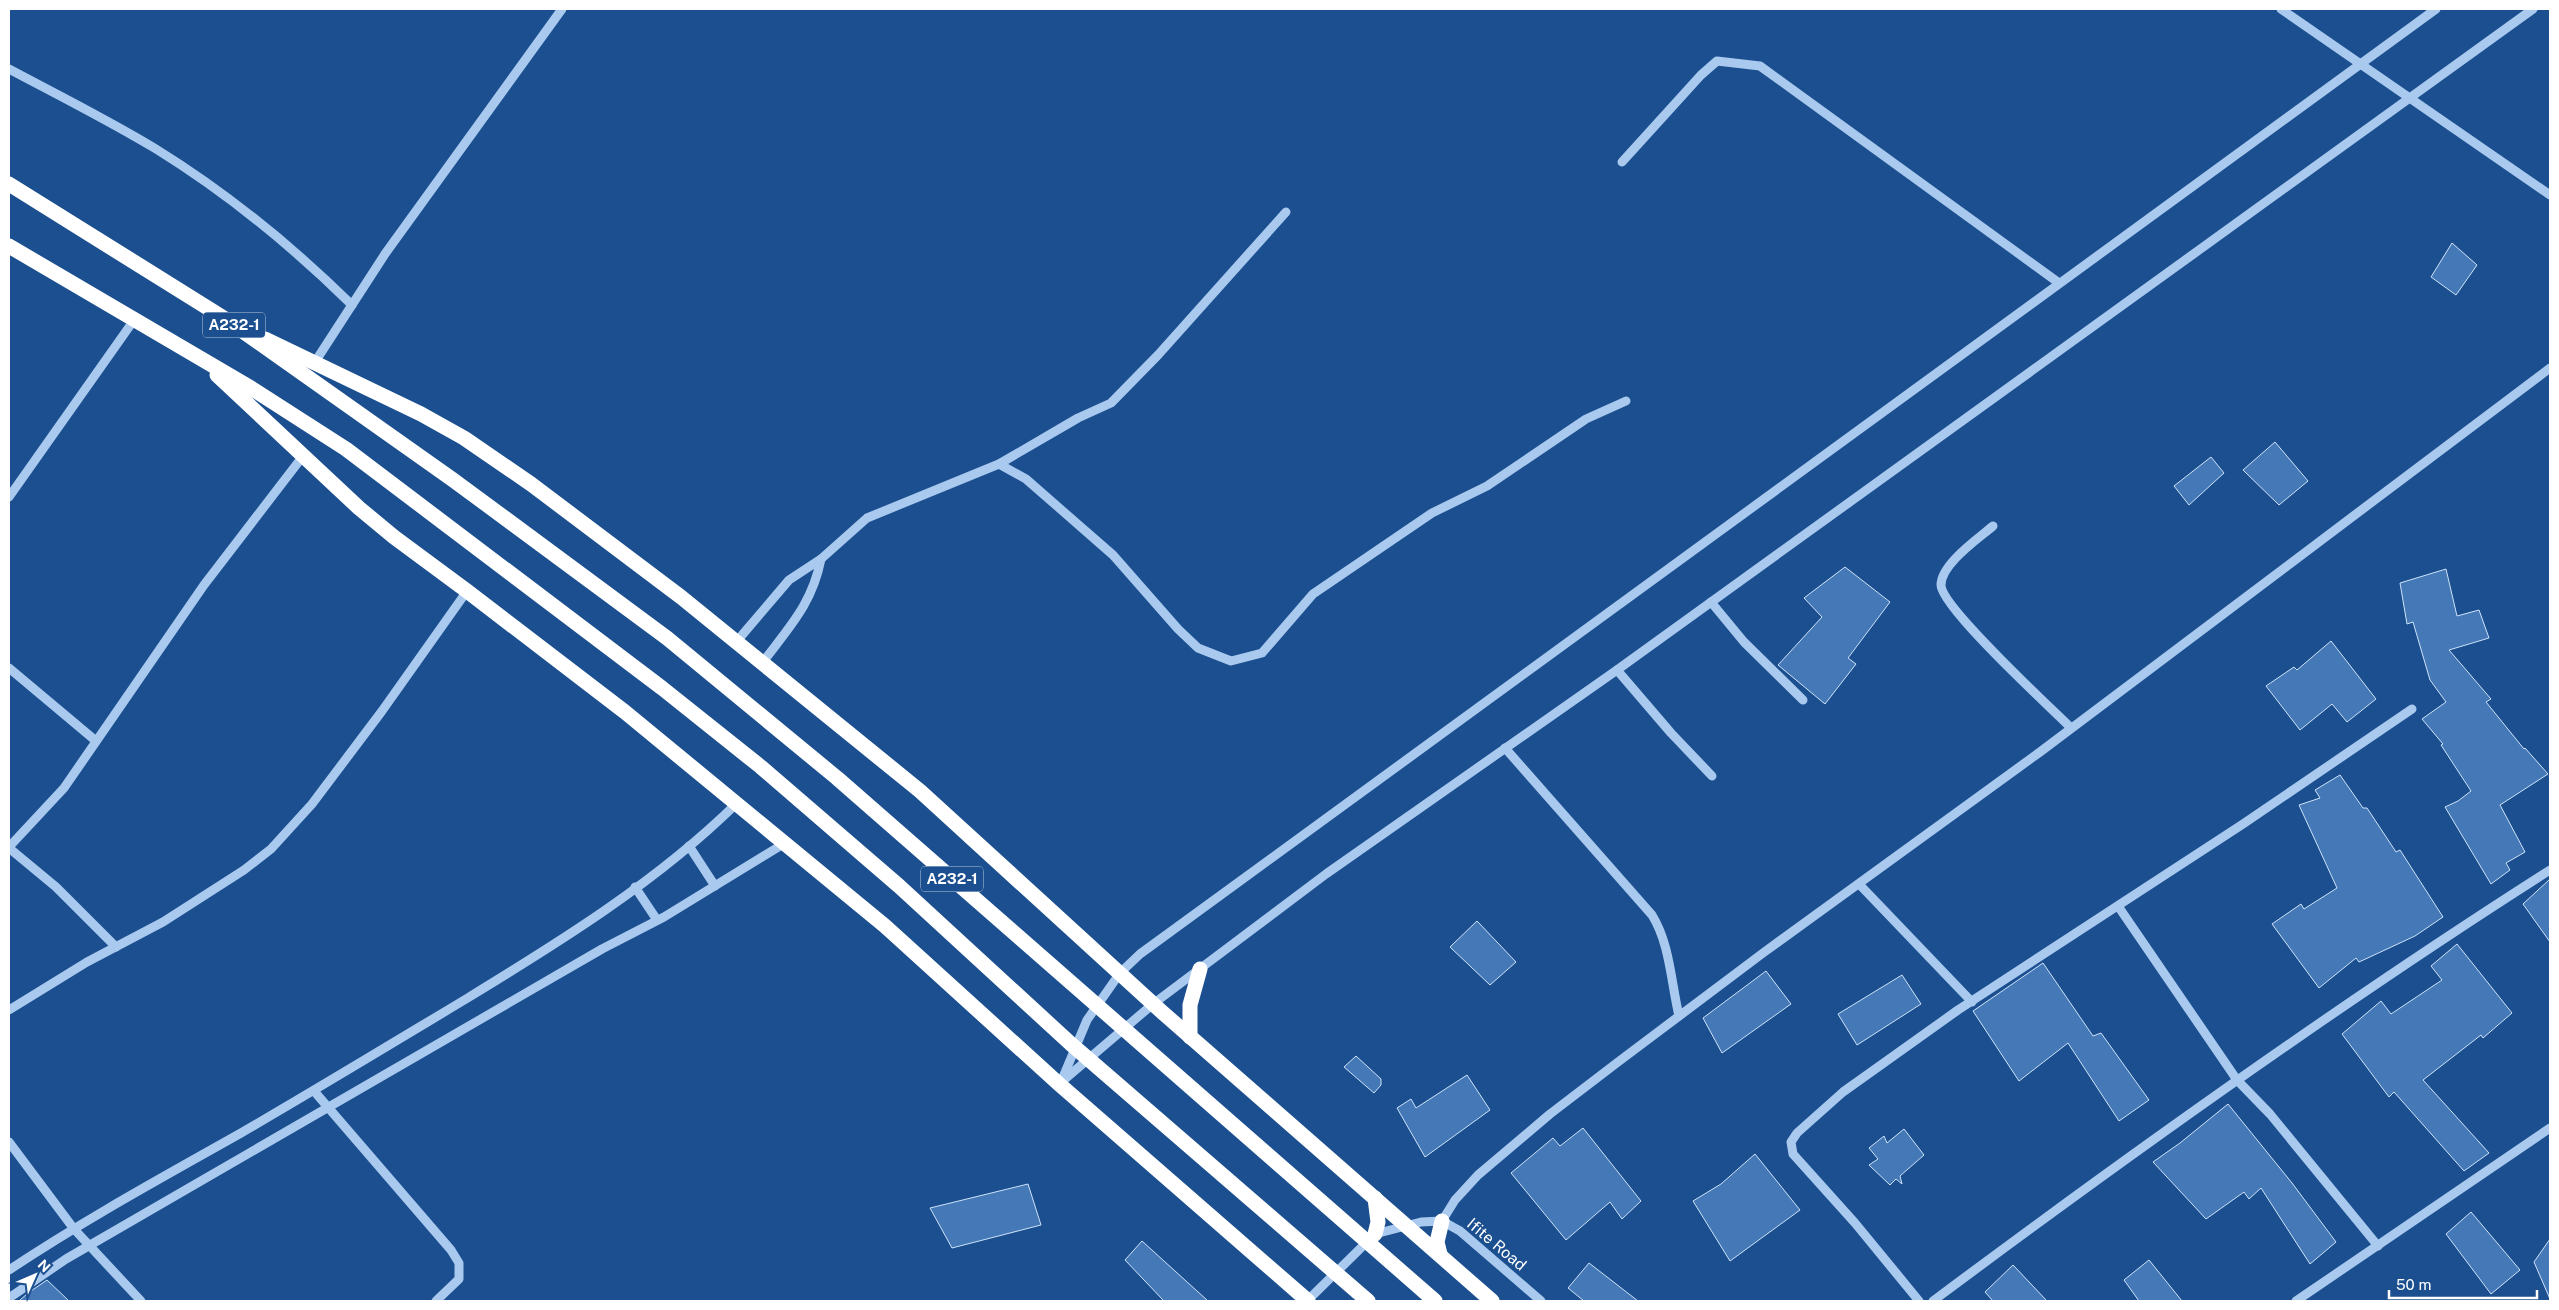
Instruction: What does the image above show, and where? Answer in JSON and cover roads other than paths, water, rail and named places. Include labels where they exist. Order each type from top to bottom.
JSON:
[{"type":"highway","name":"A232-1","points":[[9,184],[227,320],[452,479],[667,638],[837,778],[1435,1301]]},
{"type":"highway","name":"A232-1","points":[[9,246],[252,388],[346,449],[654,682],[761,767],[899,886],[1071,1044],[1368,1301]]},
{"type":"highway","points":[[227,320],[422,414],[464,438],[531,484],[737,641],[920,791],[1190,1037],[1492,1301]]},
{"type":"highway","points":[[200,358],[303,456],[394,537],[467,591],[737,802],[885,926],[1060,1084],[1308,1301]]},
{"type":"highway","points":[[1190,1037],[1190,1005],[1200,969]]},
{"type":"highway","points":[[1375,1198],[1378,1222],[1375,1234]]},
{"type":"highway","points":[[1440,1254],[1437,1242],[1442,1221]]},
{"type":"street","points":[[315,362],[385,254],[562,9]]},
{"type":"street","points":[[2281,9],[2550,196]]},
{"type":"street","points":[[1060,1084],[1087,1020],[1120,973],[1140,954],[2436,9]]},
{"type":"street","points":[[1060,1084],[1153,1004],[1326,874],[1617,670],[2534,9]]},
{"type":"street","points":[[1622,162],[1700,75],[1717,61],[1760,66],[2058,283]]},
{"type":"street","points":[[9,69],[156,149],[220,193],[318,271],[352,305]]},
{"type":"street","points":[[737,641],[789,580],[821,559],[867,518],[999,464],[1078,418],[1111,403],[1158,355],[1286,212]]},
{"type":"street","points":[[9,497],[134,320]]},
{"type":"street","points":[[1442,1221],[1455,1200],[1478,1175],[1550,1114],[1679,1016],[2071,728],[2550,368]]},
{"type":"street","points":[[999,464],[1026,479],[1113,555],[1178,629],[1198,648],[1231,661],[1262,652],[1313,594],[1432,513],[1487,486],[1586,419],[1626,401]]},
{"type":"street","points":[[116,946],[56,887],[9,848],[64,788],[204,585],[303,456]]},
{"type":"street","points":[[1993,526],[1958,556],[1946,570],[1941,585],[1946,600],[1976,634],[2071,728]]},
{"type":"street","points":[[763,662],[805,607],[816,584],[821,559]]},
{"type":"street","points":[[9,1010],[86,962],[164,922],[244,870],[272,849],[312,804],[376,719],[467,591]]},
{"type":"street","points":[[1711,602],[1744,642],[1803,700]]},
{"type":"street","points":[[9,668],[96,741]]},
{"type":"street","points":[[1617,670],[1671,733],[1712,776]]},
{"type":"street","points":[[1919,1301],[1855,1223],[1793,1154],[1791,1142],[1796,1133],[1843,1092],[1972,1002],[2412,709]]},
{"type":"street","points":[[1504,748],[1652,915],[1659,927],[1666,948],[1679,1016]]},
{"type":"street","points":[[9,1270],[74,1229],[314,1091],[543,952],[635,887],[705,834],[737,802]]},
{"type":"street","points":[[9,1298],[90,1245],[602,949],[657,920],[785,843]]},
{"type":"street","points":[[689,846],[715,886]]},
{"type":"street","points":[[1933,1301],[2237,1080],[2451,933],[2550,870]]},
{"type":"street","points":[[1859,884],[1972,1002]]},
{"type":"street","points":[[635,887],[657,920]]},
{"type":"street","points":[[2118,906],[2237,1080],[2270,1114],[2378,1246]]},
{"type":"street","points":[[314,1091],[451,1250],[459,1263],[459,1279],[436,1301]]},
{"type":"street","points":[[2296,1301],[2550,1128]]},
{"type":"street","points":[[9,1142],[74,1229],[141,1301]]},
{"type":"street","name":"Ifite Road","points":[[1375,1234],[1421,1222],[1442,1221],[1460,1231],[1541,1301]]},
{"type":"street","points":[[1308,1301],[1375,1234]]}]
